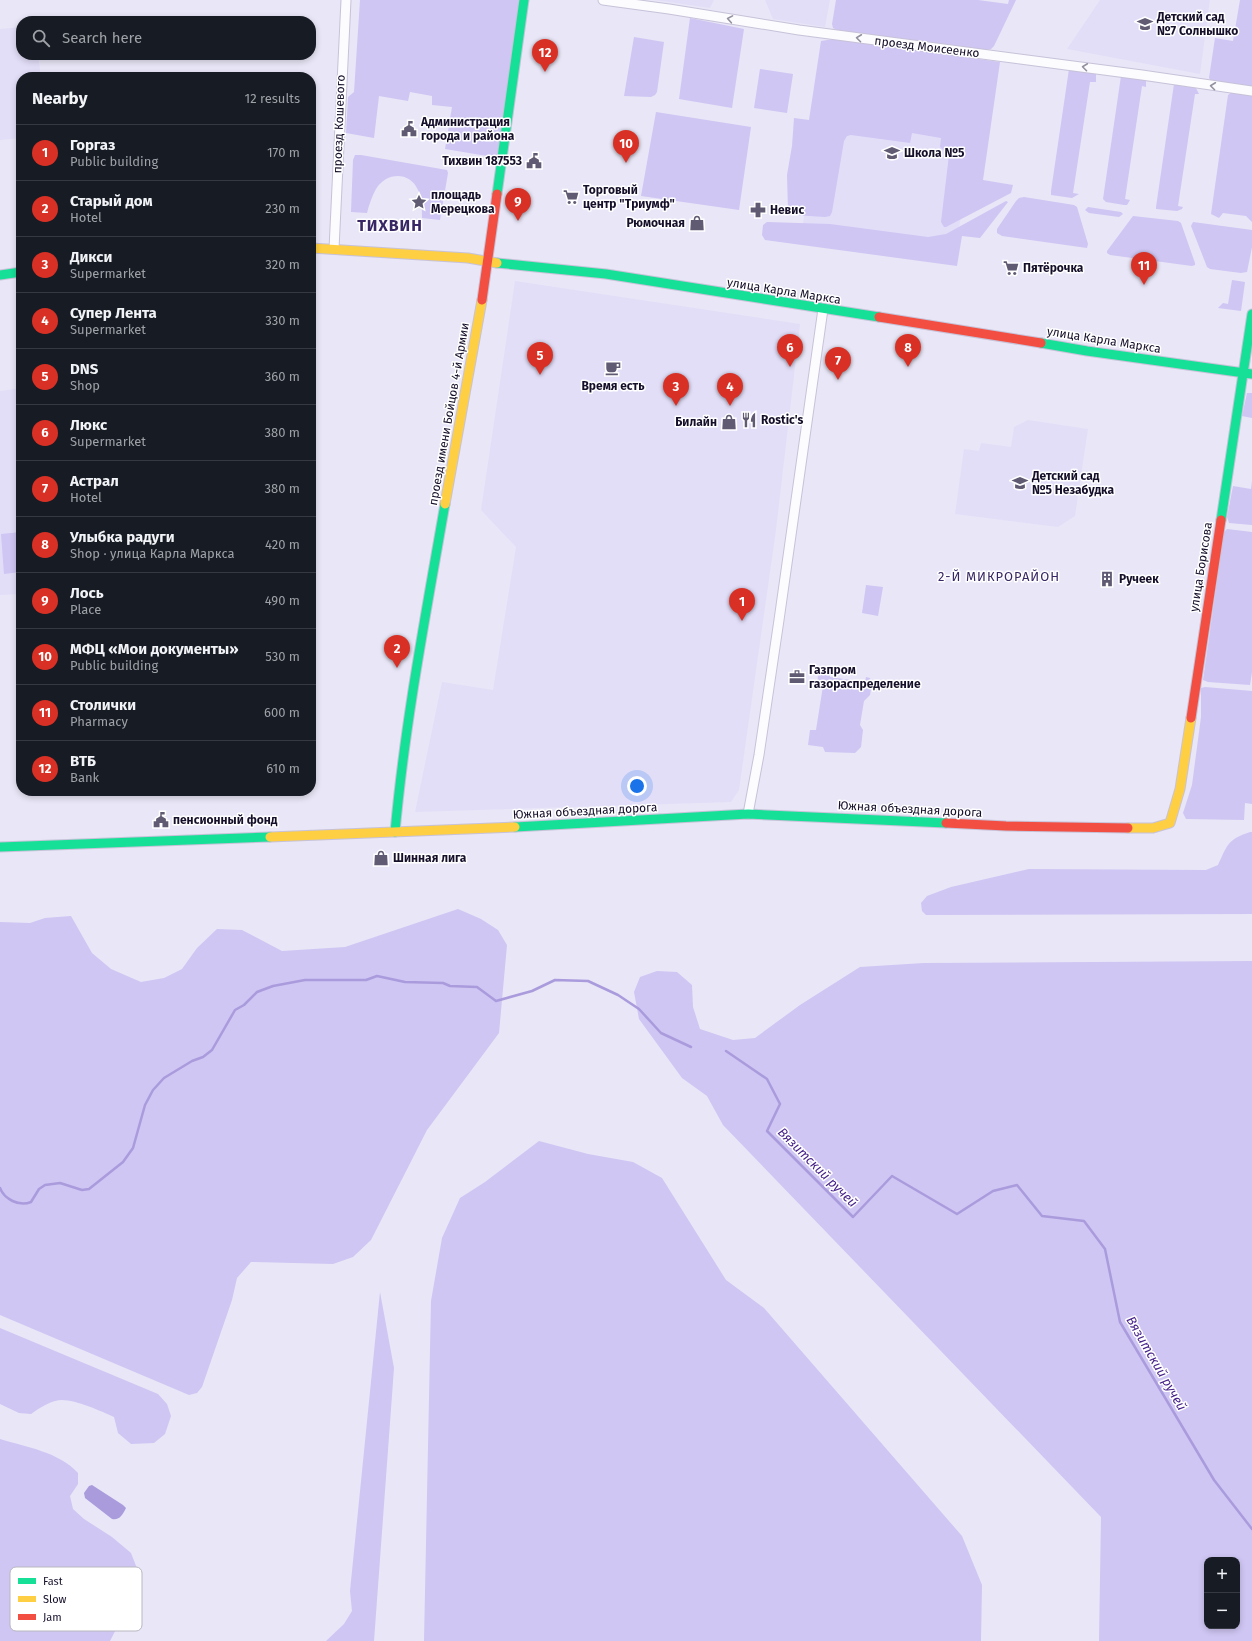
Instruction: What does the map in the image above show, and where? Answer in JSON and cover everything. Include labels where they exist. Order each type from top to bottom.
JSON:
[{"type":"street","name":"проезд Кошевого","points":[[334,249],[346,0]]},
{"type":"street","name":"проезд имени Бойцов 4-й Армии","points":[[396,832],[398,799],[424,617],[488,261],[524,0]]},
{"type":"street","name":"проезд Моисеенко","points":[[603,0],[793,29],[1252,91]]},
{"type":"street","name":"улица Карла Маркса","points":[[316,248],[488,261],[613,275],[823,309],[960,329],[1086,351],[1248,374]]},
{"type":"street","points":[[0,275],[16,273]]},
{"type":"street","points":[[748,814],[759,755],[776,642],[823,309]]},
{"type":"street","name":"улица Борисова","points":[[1170,823],[1180,789],[1200,648],[1232,452],[1248,374],[1252,314]]},
{"type":"street","name":"Южная объездная дорога","points":[[0,847],[396,832],[748,814],[1022,827],[1153,828],[1170,823]]},
{"type":"shaded area","points":[[360,0],[519,0],[499,158],[445,149],[452,107],[432,105],[432,96],[410,92],[408,101],[379,96],[374,138],[346,133],[348,97],[354,92]]},
{"type":"shaded area","points":[[655,0],[714,0],[710,8]]},
{"type":"shaded area","points":[[765,0],[830,0],[825,27],[773,19]]},
{"type":"shaded area","points":[[836,0],[978,0],[1008,4],[1009,0],[1016,0],[994,46],[987,50],[837,30],[833,28],[832,24]]},
{"type":"shaded area","name":"Детский сад №7 Солнышко","points":[[1100,0],[1210,0],[1200,74],[1067,49]]},
{"type":"shaded area","points":[[1240,0],[1252,0],[1252,88],[1211,81],[1209,78],[1215,38],[1233,41]]},
{"type":"shaded area","points":[[690,18],[744,29],[732,108],[679,99]]},
{"type":"shaded area","points":[[16,27],[16,60],[39,60],[40,72],[16,72],[16,138],[0,140],[0,29]]},
{"type":"shaded area","points":[[634,37],[664,42],[657,92],[651,97],[624,96]]},
{"type":"shaded area","points":[[834,39],[1000,62],[983,180],[1013,185],[1011,193],[944,227],[941,222],[949,155],[940,147],[941,138],[912,133],[910,143],[851,135],[847,136],[844,141],[832,212],[830,216],[825,217],[790,214],[788,210],[787,175],[792,146],[794,118],[809,120],[821,41]]},
{"type":"shaded area","name":"Школа №5","points":[[834,46],[982,67],[954,264],[800,240]]},
{"type":"shaded area","points":[[760,69],[793,74],[787,113],[754,108]]},
{"type":"shaded area","points":[[1069,69],[1093,72],[1096,74],[1096,82],[1090,82],[1073,193],[1079,194],[1072,198],[1051,195]]},
{"type":"shaded area","points":[[1121,76],[1146,81],[1146,87],[1142,86],[1125,199],[1130,200],[1127,205],[1106,202],[1103,199]]},
{"type":"shaded area","points":[[1174,84],[1196,88],[1199,94],[1195,94],[1178,206],[1183,207],[1177,211],[1156,209]]},
{"type":"shaded area","points":[[1232,92],[1252,95],[1252,222],[1246,216],[1223,213],[1219,218],[1211,214],[1228,95]]},
{"type":"shaded area","points":[[656,112],[751,127],[739,210],[641,196]]},
{"type":"shaded area","points":[[355,155],[447,170],[448,173],[440,220],[422,218],[421,200],[418,190],[409,179],[398,176],[386,179],[380,183],[373,195],[367,213],[351,212],[353,160]]},
{"type":"shaded area","points":[[1024,197],[1074,205],[1077,207],[1088,244],[1087,248],[1002,236],[997,233],[997,229],[1016,201],[1019,198]]},
{"type":"shaded area","points":[[1006,201],[1008,202],[980,238],[962,236],[957,266],[765,240],[762,235],[763,225],[767,222],[830,224],[928,237],[946,234]]},
{"type":"shaded area","points":[[1088,207],[1121,212],[1123,214],[1119,217],[1089,213],[1085,210]]},
{"type":"shaded area","points":[[1133,216],[1178,221],[1181,223],[1195,265],[1192,266],[1110,255],[1107,253]]},
{"type":"shaded area","points":[[1193,222],[1252,230],[1252,247],[1247,272],[1241,273],[1210,269],[1207,267],[1191,226]]},
{"type":"shaded area","points":[[1232,280],[1245,282],[1241,311],[1218,308],[1223,303],[1228,304]]},
{"type":"shaded area","points":[[515,281],[800,324],[776,530],[739,790],[731,802],[415,812],[442,682],[493,690],[516,547],[481,510]]},
{"type":"shaded area","points":[[16,389],[16,594],[0,595],[0,391]]},
{"type":"shaded area","points":[[1247,393],[1252,393],[1252,418],[1242,416]]},
{"type":"shaded area","name":"Детский сад №5 Незабудка","points":[[1028,420],[1088,429],[1075,516],[1058,527],[955,514],[964,449],[979,451],[981,443],[1011,447],[1014,427]]},
{"type":"shaded area","points":[[1252,481],[1252,525],[1229,523],[1227,517],[1233,486],[1251,489]]},
{"type":"shaded area","points":[[1227,529],[1252,532],[1252,672],[1250,685],[1208,682],[1203,680],[1224,532]]},
{"type":"shaded area","points":[[16,532],[16,573],[4,574],[1,534]]},
{"type":"shaded area","points":[[866,585],[883,587],[878,616],[862,613]]},
{"type":"shaded area","points":[[822,672],[830,672],[830,677],[865,682],[866,677],[870,678],[872,684],[870,695],[864,701],[860,725],[863,730],[861,747],[855,753],[825,752],[823,747],[808,745],[810,730],[816,730],[823,686],[817,685],[818,676]]},
{"type":"shaded area","points":[[1205,687],[1252,691],[1252,804],[1245,803],[1244,820],[1186,819],[1183,813],[1192,785],[1201,717],[1201,688]]},
{"type":"shaded area","points":[[1252,832],[1252,914],[926,915],[922,911],[921,903],[927,896],[951,887],[1029,869],[1206,870],[1218,865],[1226,847],[1232,840]]},
{"type":"shaded area","points":[[458,909],[481,919],[498,930],[507,945],[499,1033],[427,1130],[371,1240],[353,1257],[333,1264],[251,1262],[237,1278],[232,1300],[202,1387],[197,1393],[189,1395],[0,1315],[0,922],[30,923],[45,918],[71,916],[92,953],[111,969],[141,982],[164,978],[182,969],[197,948],[217,929],[242,930],[282,951],[345,947]]},
{"type":"shaded area","points":[[1252,961],[1252,1641],[1099,1641],[1101,1517],[723,1125],[707,1096],[682,1078],[639,1019],[634,992],[640,977],[657,971],[677,972],[692,985],[693,1007],[700,1029],[733,1040],[755,1038],[800,1005],[860,967],[924,963]]},
{"type":"shaded area","points":[[539,1141],[588,1154],[633,1162],[662,1178],[726,1280],[764,1308],[962,1536],[982,1585],[981,1641],[424,1641],[431,1301],[442,1238],[460,1198],[485,1182]]},
{"type":"shaded area","points":[[380,1292],[394,1368],[374,1641],[326,1641],[344,1624],[352,1611],[350,1591]]},
{"type":"shaded area","points":[[0,1328],[158,1394],[167,1404],[171,1416],[165,1434],[154,1443],[131,1444],[118,1433],[114,1417],[96,1409],[68,1400],[54,1401],[31,1414],[19,1413],[0,1404]]},
{"type":"shaded area","points":[[0,1439],[52,1455],[70,1466],[78,1473],[78,1484],[70,1496],[73,1509],[84,1519],[112,1537],[131,1553],[136,1567],[10,1567],[10,1631],[115,1631],[110,1641],[0,1641]]},
{"type":"shaded area","points":[[92,1485],[123,1505],[126,1508],[124,1513],[117,1519],[112,1519],[85,1498],[84,1493],[89,1486]]},
{"type":"waterway","name":"Вязитский ручей","points":[[0,1188],[8,1199],[17,1203],[31,1202],[39,1189],[45,1185],[60,1183],[82,1190],[89,1189],[123,1162],[133,1148],[145,1105],[153,1090],[164,1078],[192,1061],[203,1057],[212,1050],[235,1010],[244,1005],[257,992],[273,986],[305,980],[366,980],[377,976],[405,982],[443,983],[450,986],[477,987],[496,1001],[532,991],[555,980],[588,981],[618,995],[639,1009],[661,1033],[691,1047]]},
{"type":"waterway","name":"Вязитский ручей","points":[[726,1051],[767,1079],[780,1104],[767,1131],[853,1217],[892,1176],[957,1214],[993,1191],[1017,1185],[1042,1216],[1084,1221],[1105,1249],[1120,1322],[1214,1480],[1252,1529]]},
{"type":"traffic: fast","points":[[497,194],[524,0]]},
{"type":"traffic: fast","points":[[497,263],[606,274],[879,317]]},
{"type":"traffic: fast","points":[[0,275],[16,273]]},
{"type":"traffic: fast","points":[[1221,520],[1252,314]]},
{"type":"traffic: fast","points":[[1041,343],[1087,351],[1252,374]]},
{"type":"traffic: fast","points":[[395,832],[410,709],[445,504]]},
{"type":"traffic: fast","points":[[515,827],[748,814],[946,823]]},
{"type":"traffic: fast","points":[[0,847],[270,837]]},
{"type":"traffic: slow","points":[[316,248],[468,258],[497,263]]},
{"type":"traffic: slow","points":[[445,504],[482,300]]},
{"type":"traffic: slow","points":[[1128,828],[1153,828],[1170,823],[1180,789],[1191,718]]},
{"type":"traffic: slow","points":[[270,837],[515,827]]},
{"type":"traffic: jam","points":[[482,300],[497,194]]},
{"type":"traffic: jam","points":[[879,317],[1041,343]]},
{"type":"traffic: jam","points":[[1191,718],[1221,520]]},
{"type":"traffic: jam","points":[[946,823],[1006,826],[1128,828]]},
{"type":"place","name":"Детский сад №7 Солнышко","points":[[1145,24]]},
{"type":"place","name":"ВТБ","points":[[545,72]]},
{"type":"place","name":"Администрация города и района","points":[[409,129]]},
{"type":"place","name":"Школа №5","points":[[892,153]]},
{"type":"place","name":"Тихвин 187553","points":[[534,161]]},
{"type":"place","name":"МФЦ «Мои документы»","points":[[626,163]]},
{"type":"place","name":"Торговый центр \"Триумф\"","points":[[571,197]]},
{"type":"place","name":"площадь Мерецкова","points":[[419,202]]},
{"type":"place","name":"Невис","points":[[758,210]]},
{"type":"place","name":"Лось","points":[[518,221]]},
{"type":"place","name":"Рюмочная","points":[[697,223]]},
{"type":"place","name":"Пятёрочка","points":[[1011,268]]},
{"type":"place","name":"Столички","points":[[1144,285]]},
{"type":"place","name":"Люкс","points":[[790,367]]},
{"type":"place","name":"Улыбка радуги","points":[[908,367]]},
{"type":"place","name":"Время есть","points":[[613,368]]},
{"type":"place","name":"DNS","points":[[540,375]]},
{"type":"place","name":"Астрал","points":[[838,380]]},
{"type":"place","name":"Дикси","points":[[676,406]]},
{"type":"place","name":"Супер Лента","points":[[730,406]]},
{"type":"place","name":"Rostic's","points":[[749,420]]},
{"type":"place","name":"Билайн","points":[[729,422]]},
{"type":"place","name":"Детский сад №5 Незабудка","points":[[1020,483]]},
{"type":"place","name":"Ручеек","points":[[1107,579]]},
{"type":"place","name":"Горгаз","points":[[742,621]]},
{"type":"place","name":"Старый дом","points":[[397,668]]},
{"type":"place","name":"Газпром газораспределение","points":[[797,677]]},
{"type":"place","name":"пенсионный фонд","points":[[161,820]]},
{"type":"place","name":"Шинная лига","points":[[381,858]]},
{"type":"district","name":"ТИХВИН","points":[[390,225]]},
{"type":"district","name":"2-Й МИКРОРАЙОН","points":[[999,576]]}]
